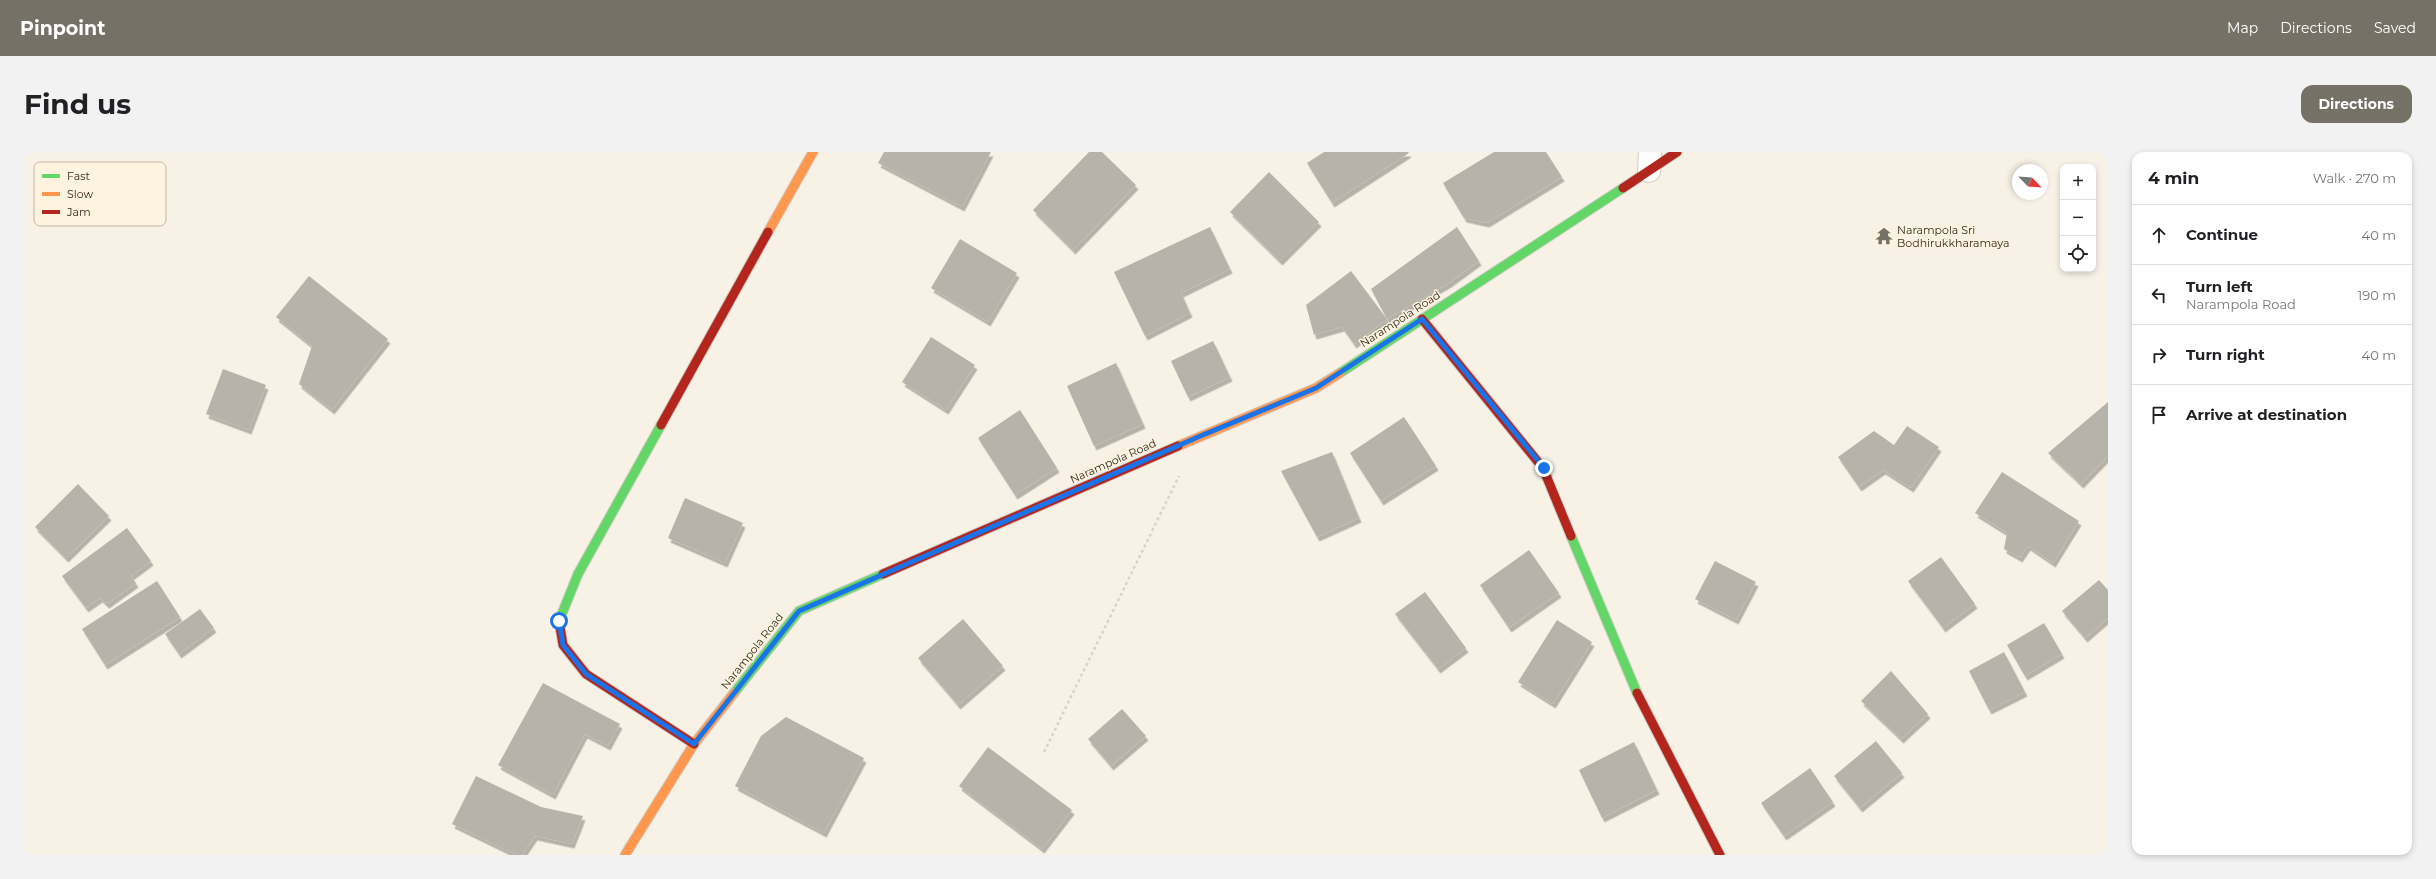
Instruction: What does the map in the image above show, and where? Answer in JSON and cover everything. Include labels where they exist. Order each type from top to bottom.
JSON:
[{"type":"street","points":[[694,744],[586,674],[563,645],[559,621],[578,574],[813,152]]},
{"type":"street","name":"Narampola Road","points":[[626,855],[694,744],[799,611],[1198,437],[1316,388],[1422,319],[1649,161],[1677,152]]},
{"type":"street","points":[[1422,319],[1544,468],[1631,681],[1720,855]]},
{"type":"path","points":[[1044,752],[1198,437]]},
{"type":"building","points":[[884,152],[991,152],[962,207],[878,163]]},
{"type":"building","points":[[1089,152],[1102,152],[1136,185],[1073,250],[1033,210]]},
{"type":"building","points":[[1324,152],[1409,153],[1332,203],[1307,163]]},
{"type":"building","points":[[1494,152],[1546,152],[1562,177],[1487,223],[1464,218],[1443,183]]},
{"type":"building","points":[[1269,172],[1319,222],[1280,261],[1230,212]]},
{"type":"building","points":[[1210,227],[1230,269],[1181,293],[1190,313],[1145,336],[1114,272]]},
{"type":"building","points":[[1457,227],[1479,261],[1449,283],[1387,319],[1371,289]]},
{"type":"building","points":[[960,239],[1017,273],[988,322],[931,288]]},
{"type":"building","points":[[1351,271],[1387,319],[1354,344],[1342,327],[1314,335],[1306,305]]},
{"type":"building","points":[[309,276],[388,339],[332,410],[299,384],[312,346],[276,317]]},
{"type":"building","points":[[931,337],[975,365],[946,410],[902,382]]},
{"type":"building","points":[[1213,341],[1230,377],[1188,397],[1171,361]]},
{"type":"building","points":[[1116,363],[1143,424],[1094,446],[1067,386]]},
{"type":"building","points":[[223,369],[266,385],[249,430],[206,414]]},
{"type":"building","points":[[2108,402],[2108,456],[2081,484],[2048,453]]},
{"type":"building","points":[[1020,410],[1057,468],[1015,495],[978,438]]},
{"type":"building","points":[[1404,417],[1436,466],[1381,501],[1350,453]]},
{"type":"building","points":[[1907,426],[1939,447],[1911,488],[1883,470],[1859,487],[1838,457],[1874,431],[1894,445]]},
{"type":"building","points":[[1332,452],[1359,518],[1317,537],[1281,471]]},
{"type":"building","points":[[2002,472],[2079,521],[2053,563],[2028,546],[2020,558],[2004,549],[2007,533],[1975,513]]},
{"type":"building","points":[[78,484],[109,516],[66,558],[35,527]]},
{"type":"building","points":[[685,498],[743,523],[725,563],[668,538]]},
{"type":"building","points":[[127,528],[151,561],[131,576],[136,583],[107,604],[100,598],[86,608],[62,576]]},
{"type":"building","points":[[1529,550],[1559,593],[1509,628],[1480,585]]},
{"type":"building","points":[[1941,557],[1975,604],[1943,628],[1908,581]]},
{"type":"building","points":[[1715,561],[1756,582],[1736,620],[1695,599]]},
{"type":"building","points":[[2099,580],[2108,590],[2108,618],[2085,638],[2062,611]]},
{"type":"building","points":[[157,581],[180,617],[105,665],[82,629]]},
{"type":"building","points":[[1425,592],[1466,648],[1438,669],[1395,614]]},
{"type":"building","points":[[200,609],[214,628],[179,654],[165,634]]},
{"type":"building","points":[[963,619],[1003,666],[958,705],[918,658]]},
{"type":"building","points":[[1557,620],[1592,642],[1553,704],[1518,682]]},
{"type":"building","points":[[2044,623],[2062,654],[2025,676],[2007,645]]},
{"type":"building","points":[[2004,652],[2025,692],[1989,710],[1969,671]]},
{"type":"building","points":[[1891,671],[1928,714],[1901,739],[1861,701]]},
{"type":"building","points":[[543,683],[620,724],[608,746],[585,734],[553,795],[498,765]]},
{"type":"building","points":[[1122,709],[1146,736],[1111,766],[1088,739]]},
{"type":"building","points":[[786,717],[864,758],[824,833],[735,786],[761,736]]},
{"type":"building","points":[[1876,741],[1902,773],[1860,808],[1834,776]]},
{"type":"building","points":[[1634,742],[1657,790],[1602,818],[1579,770]]},
{"type":"building","points":[[988,747],[1072,810],[1042,849],[959,786]]},
{"type":"building","points":[[1810,768],[1833,802],[1784,836],[1761,803]]},
{"type":"building","points":[[476,776],[541,807],[583,816],[572,844],[535,836],[522,855],[516,855],[452,824]]},
{"type":"traffic: fast","points":[[1340,373],[1623,188]]},
{"type":"traffic: fast","points":[[560,627],[559,621],[578,574],[661,425]]},
{"type":"traffic: fast","points":[[1571,536],[1637,693]]},
{"type":"traffic: fast","points":[[734,693],[799,611],[883,574]]},
{"type":"traffic: slow","points":[[768,232],[813,152]]},
{"type":"traffic: slow","points":[[1178,446],[1316,388],[1340,373]]},
{"type":"traffic: slow","points":[[625,855],[694,744],[734,693]]},
{"type":"traffic: jam","points":[[1623,188],[1677,152]]},
{"type":"traffic: jam","points":[[661,425],[768,232]]},
{"type":"traffic: jam","points":[[1422,319],[1543,468],[1571,536]]},
{"type":"traffic: jam","points":[[883,574],[1178,446]]},
{"type":"traffic: jam","points":[[560,627],[563,645],[586,674],[694,744]]},
{"type":"traffic: jam","points":[[1637,693],[1720,855]]},
{"type":"place","name":"Narampola Sri Bodhirukkharamaya","points":[[1884,236]]},
{"type":"route","points":[[559,621],[563,645],[586,674],[694,744],[799,611],[1198,437],[1316,388],[1422,319],[1544,468]]}]
